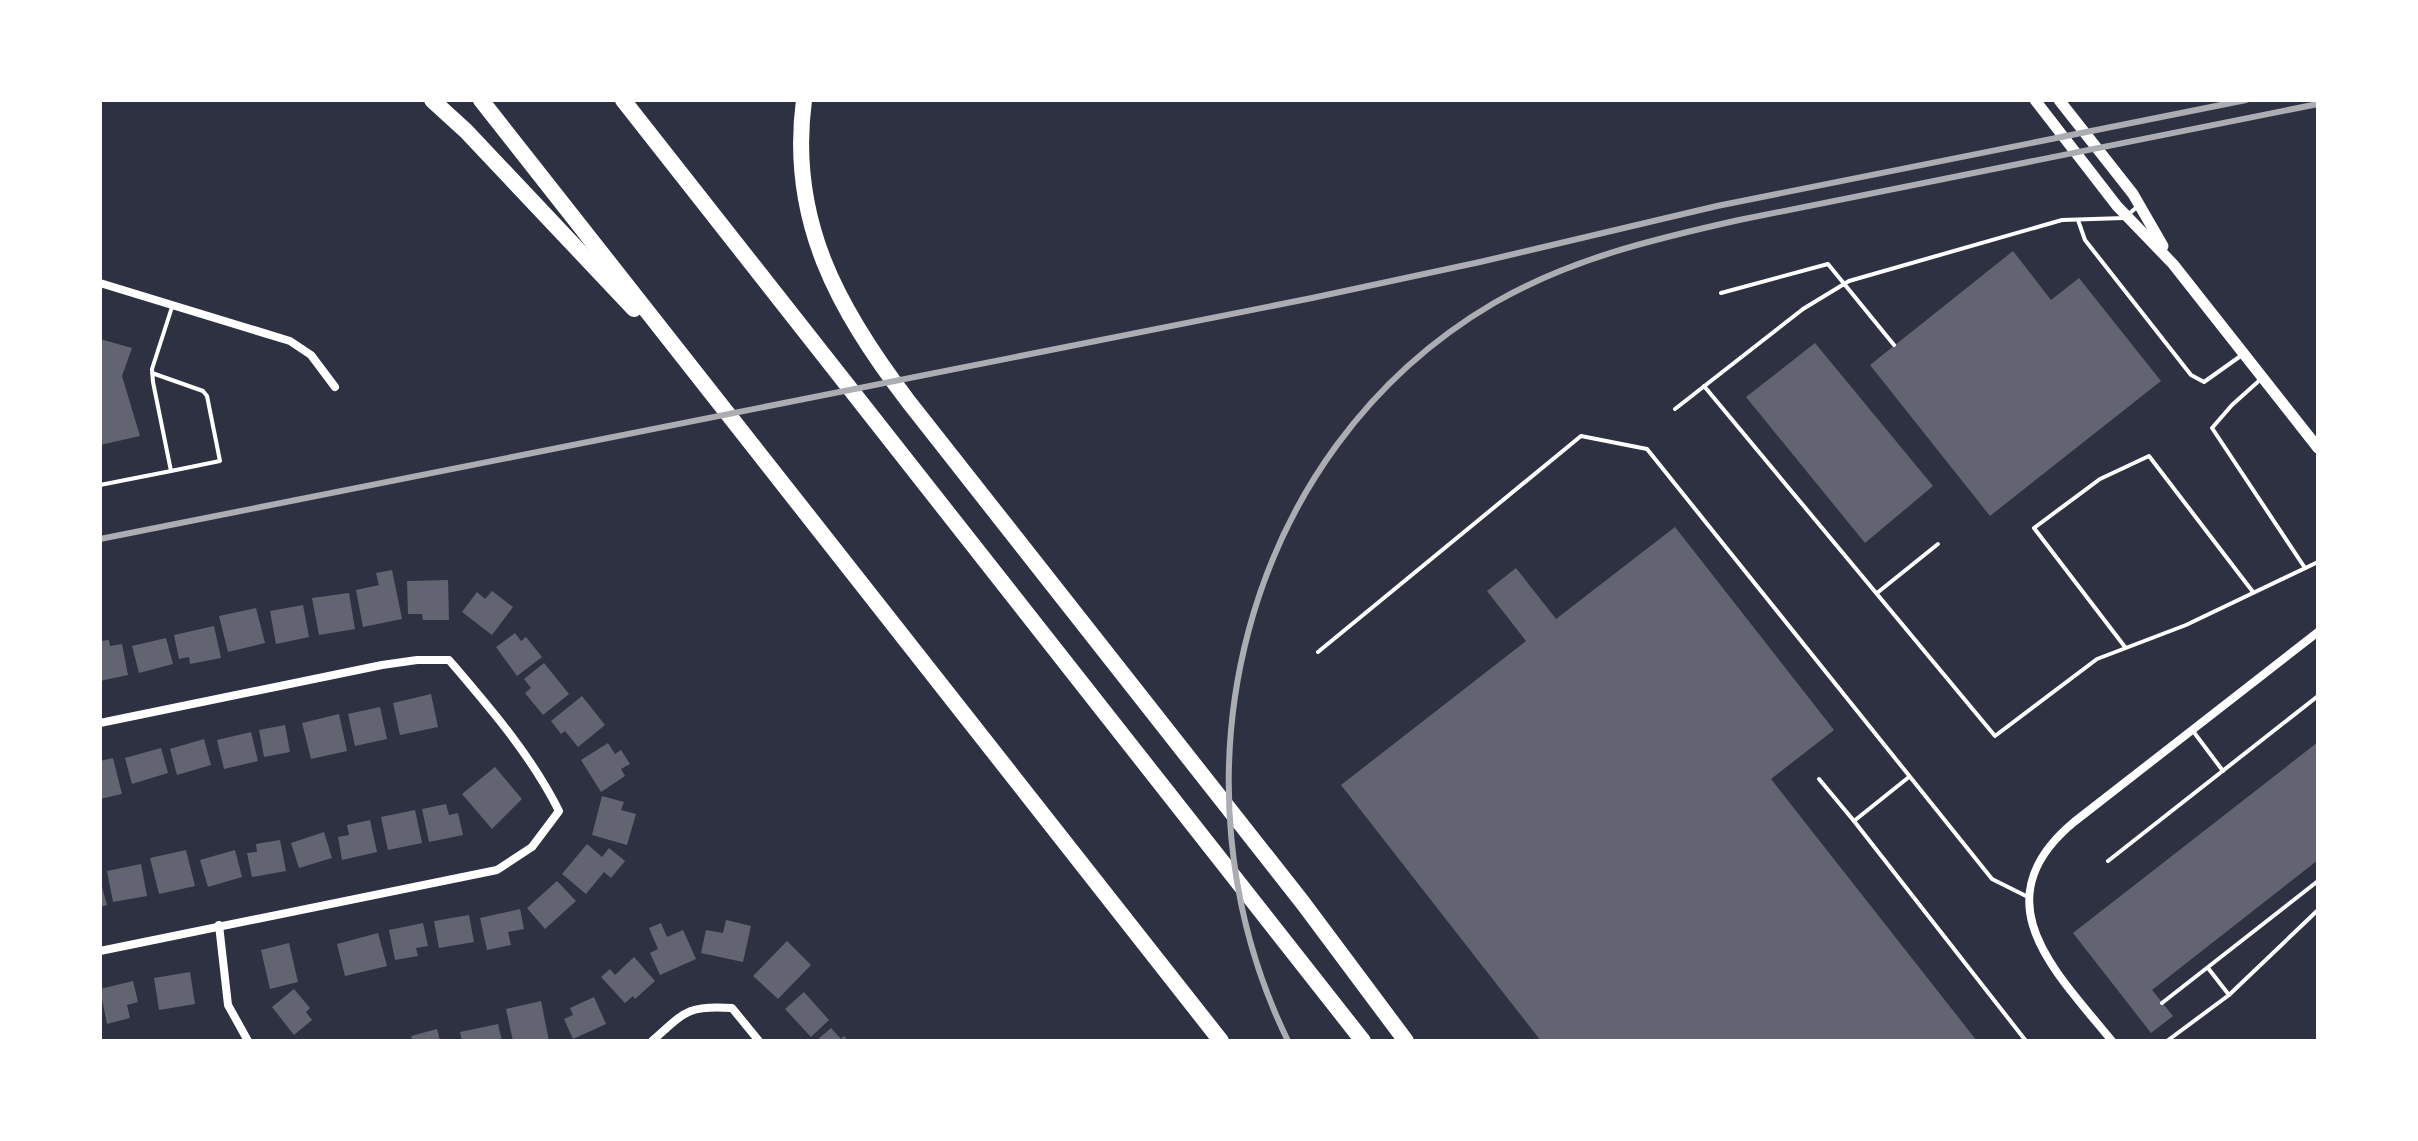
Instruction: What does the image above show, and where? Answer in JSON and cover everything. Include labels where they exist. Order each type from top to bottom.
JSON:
[{"type":"highway","points":[[432,100],[466,131],[704,383]]},
{"type":"highway","points":[[481,100],[1221,1041]]},
{"type":"highway","points":[[623,100],[1363,1041]]},
{"type":"highway","points":[[804,100],[801,149],[812,224],[831,283],[859,334],[908,401],[1303,903],[1406,1041]]},
{"type":"street","points":[[2035,100],[2127,215],[2173,264],[2318,448]]},
{"type":"street","points":[[2059,100],[2139,205],[2173,264]]},
{"type":"street","points":[[100,283],[265,332],[303,348],[317,361],[335,387]]},
{"type":"street","points":[[2112,1041],[2046,958],[2033,929],[2030,898],[2037,868],[2060,834],[2318,632]]},
{"type":"street","points":[[100,723],[382,665],[449,660],[493,711],[542,776],[559,811],[532,847],[497,870],[100,951]]},
{"type":"street","points":[[219,925],[228,1005],[248,1041]]},
{"type":"street","points":[[652,1041],[683,1013],[703,1006],[732,1008],[759,1041]]},
{"type":"lane","points":[[1675,409],[1814,301],[1844,283],[2062,220],[2114,219],[2127,215],[2139,205]]},
{"type":"lane","points":[[2077,219],[2085,240],[2191,375],[2204,382],[2244,354]]},
{"type":"lane","points":[[1721,293],[1828,264],[1894,345]]},
{"type":"lane","points":[[171,471],[152,373],[153,360],[173,305]]},
{"type":"lane","points":[[100,485],[220,461],[207,396],[203,391],[152,373]]},
{"type":"lane","points":[[2263,378],[2212,428],[2305,568]]},
{"type":"lane","points":[[1704,386],[1995,736],[2097,659],[2186,625],[2318,562]]},
{"type":"lane","points":[[1318,652],[1581,436],[1647,449],[1992,879],[2030,898]]},
{"type":"lane","points":[[2126,648],[2034,528],[2100,479],[2149,456],[2253,592]]},
{"type":"lane","points":[[1877,593],[1938,544]]},
{"type":"lane","points":[[2108,861],[2318,696]]},
{"type":"lane","points":[[2192,730],[2223,771]]},
{"type":"lane","points":[[1854,821],[1909,777]]},
{"type":"lane","points":[[1819,779],[2026,1041]]},
{"type":"lane","points":[[2162,1003],[2318,881]]},
{"type":"lane","points":[[2167,1041],[2229,995],[2318,910]]},
{"type":"lane","points":[[2208,967],[2229,995]]},
{"type":"building","points":[[2013,251],[2051,300],[2079,278],[2161,381],[1990,516],[1870,365]]},
{"type":"building","points":[[100,339],[132,348],[122,376],[140,436],[100,445]]},
{"type":"building","points":[[1815,343],[1933,486],[1865,543],[1746,397]]},
{"type":"building","points":[[1675,527],[1834,730],[1771,779],[1977,1041],[1541,1041],[1341,785],[1526,641],[1487,591],[1516,568],[1556,619]]},
{"type":"building","points":[[392,570],[402,619],[363,627],[356,590],[379,585],[376,573]]},
{"type":"building","points":[[448,580],[449,620],[423,620],[422,614],[408,614],[407,581]]},
{"type":"building","points":[[492,591],[513,607],[492,635],[462,612],[477,592],[485,599]]},
{"type":"building","points":[[349,593],[355,629],[319,635],[312,598]]},
{"type":"building","points":[[303,605],[309,637],[276,644],[270,611]]},
{"type":"building","points":[[256,608],[265,643],[228,652],[219,616]]},
{"type":"building","points":[[214,626],[221,658],[190,664],[189,657],[179,659],[174,635]]},
{"type":"building","points":[[515,633],[521,641],[526,637],[542,657],[517,676],[496,647]]},
{"type":"building","points":[[166,638],[173,664],[139,673],[132,646]]},
{"type":"building","points":[[109,640],[110,646],[122,644],[128,675],[100,681],[100,641]]},
{"type":"building","points":[[544,663],[569,694],[543,715],[525,693],[531,688],[524,679]]},
{"type":"building","points":[[431,694],[438,727],[400,735],[393,703]]},
{"type":"building","points":[[582,696],[605,725],[578,747],[565,731],[561,734],[551,721]]},
{"type":"building","points":[[380,707],[387,739],[355,746],[348,714]]},
{"type":"building","points":[[339,714],[347,751],[311,759],[302,723]]},
{"type":"building","points":[[285,725],[290,752],[264,757],[259,730]]},
{"type":"building","points":[[251,732],[258,761],[224,769],[217,740]]},
{"type":"building","points":[[204,739],[211,765],[177,775],[170,749]]},
{"type":"building","points":[[2318,742],[2318,860],[2152,990],[2173,1016],[2151,1033],[2073,933]]},
{"type":"building","points":[[608,743],[615,754],[621,750],[630,764],[621,769],[625,776],[601,792],[581,760]]},
{"type":"building","points":[[161,748],[168,773],[132,784],[125,758]]},
{"type":"building","points":[[113,758],[122,794],[100,799],[100,761]]},
{"type":"building","points":[[495,767],[522,799],[492,829],[462,794]]},
{"type":"building","points":[[602,796],[624,802],[621,810],[636,814],[627,845],[592,835]]},
{"type":"building","points":[[446,804],[449,815],[458,813],[463,835],[429,842],[422,809]]},
{"type":"building","points":[[415,810],[422,843],[388,850],[381,817]]},
{"type":"building","points":[[370,820],[377,852],[342,860],[338,837],[349,835],[347,825]]},
{"type":"building","points":[[324,832],[332,858],[299,868],[291,843]]},
{"type":"building","points":[[280,840],[286,871],[252,877],[247,853],[257,852],[256,844]]},
{"type":"building","points":[[587,844],[602,857],[609,848],[625,861],[611,878],[604,872],[586,894],[562,874]]},
{"type":"building","points":[[186,850],[195,886],[159,894],[150,858]]},
{"type":"building","points":[[235,850],[242,877],[208,887],[200,860]]},
{"type":"building","points":[[141,864],[147,896],[113,902],[107,871]]},
{"type":"building","points":[[100,880],[107,905],[100,907]]},
{"type":"building","points":[[557,881],[576,901],[545,929],[527,908]]},
{"type":"building","points":[[520,909],[524,929],[508,932],[511,945],[487,950],[480,918]]},
{"type":"building","points":[[469,915],[474,942],[439,948],[434,921]]},
{"type":"building","points":[[726,920],[751,926],[743,962],[701,953],[706,930],[723,933]]},
{"type":"building","points":[[423,923],[428,946],[416,948],[418,956],[395,960],[389,930]]},
{"type":"building","points":[[661,923],[667,937],[683,930],[696,959],[660,975],[650,953],[658,949],[649,928]]},
{"type":"building","points":[[378,933],[387,966],[345,976],[337,944]]},
{"type":"building","points":[[787,941],[811,965],[778,999],[753,976]]},
{"type":"building","points":[[289,943],[298,982],[270,989],[261,950]]},
{"type":"building","points":[[634,957],[655,981],[635,999],[633,996],[625,1003],[601,977],[610,969],[615,975]]},
{"type":"building","points":[[190,972],[195,1004],[159,1010],[154,978]]},
{"type":"building","points":[[133,981],[138,1002],[127,1005],[130,1018],[107,1024],[100,989]]},
{"type":"building","points":[[294,989],[310,1008],[306,1012],[312,1020],[294,1035],[272,1007]]},
{"type":"building","points":[[804,992],[829,1020],[811,1037],[785,1009]]},
{"type":"building","points":[[594,997],[606,1024],[573,1039],[564,1019],[573,1015],[570,1008]]},
{"type":"building","points":[[541,1001],[549,1041],[513,1041],[506,1009]]},
{"type":"building","points":[[498,1024],[502,1041],[462,1041],[460,1032]]},
{"type":"building","points":[[831,1028],[841,1039],[844,1036],[848,1041],[816,1041]]},
{"type":"building","points":[[437,1029],[440,1041],[413,1041],[411,1036]]},
{"type":"railway","points":[[100,539],[1312,298],[1717,206],[2246,100]]},
{"type":"railway","points":[[1288,1041],[1250,941],[1231,838],[1231,733],[1248,631],[1284,534],[1337,445],[1407,367],[1494,303],[1552,274],[1644,243],[1739,220],[2318,104]]}]
